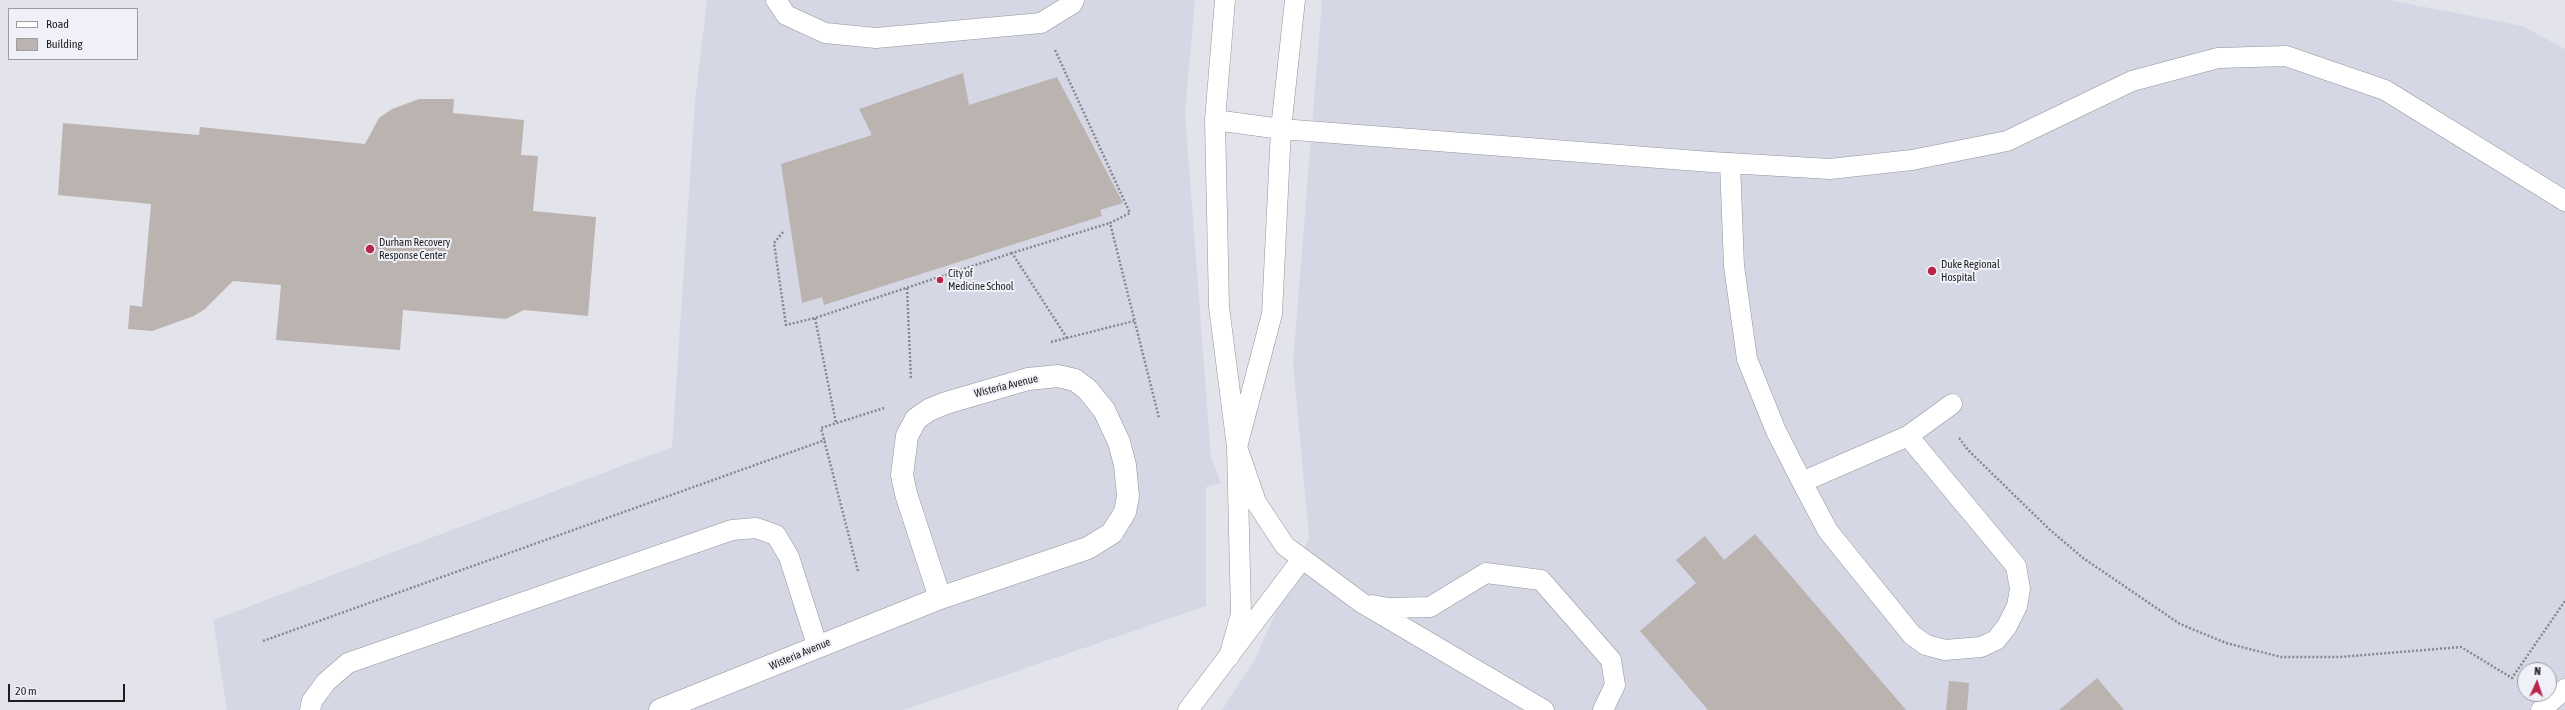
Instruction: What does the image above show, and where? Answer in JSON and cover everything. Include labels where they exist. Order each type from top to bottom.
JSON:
[{"type":"street","name":"Wisteria Avenue","points":[[660,710],[751,675],[817,646],[940,598],[1088,548],[1112,533],[1120,523],[1125,512],[1128,496],[1125,465],[1119,442],[1104,410],[1095,397],[1075,380],[1058,376],[1028,378],[946,403],[929,410],[916,420],[907,436],[902,475],[906,494],[940,598]]},
{"type":"lane","points":[[776,0],[786,16],[825,33],[876,38],[1041,23],[1072,4],[1074,0]]},
{"type":"lane","points":[[1225,0],[1215,120],[1219,307],[1237,447],[1241,614],[1229,657]]},
{"type":"lane","points":[[1295,0],[1281,129],[1272,314],[1237,447],[1256,502],[1285,546],[1362,603],[1544,710]]},
{"type":"lane","points":[[1215,120],[1281,129],[1730,163],[1830,168],[1919,159],[2007,141],[2139,80],[2218,58],[2286,56],[2385,90],[2565,201]]},
{"type":"lane","points":[[1730,163],[1734,266],[1747,359],[1776,431],[1802,482],[1828,531],[1912,635],[1926,645],[1945,650],[1981,647],[1996,640],[2007,626],[2017,606],[2020,589],[2016,566],[1908,436]]},
{"type":"lane","points":[[1802,482],[1908,436],[1952,404]]},
{"type":"lane","points":[[310,710],[312,701],[326,682],[348,663],[732,530],[756,528],[776,535],[788,557],[817,646]]},
{"type":"lane","points":[[1188,710],[1302,559]]},
{"type":"lane","points":[[1362,603],[1389,608],[1430,607],[1486,573],[1541,580],[1611,660],[1615,685],[1603,710]]},
{"type":"lane","points":[[2542,710],[2565,689]]},
{"type":"path","points":[[783,232],[774,243],[786,325],[815,318],[1012,253],[1110,223],[1130,213],[1053,46]]},
{"type":"path","points":[[1110,223],[1159,418]]},
{"type":"path","points":[[1012,253],[1067,338]]},
{"type":"path","points":[[907,288],[911,380]]},
{"type":"path","points":[[815,318],[836,423]]},
{"type":"path","points":[[1955,433],[1974,455],[2049,529],[2083,558],[2180,624],[2226,643],[2281,657],[2340,657],[2461,647],[2512,678],[2565,601]]},
{"type":"path","points":[[263,640],[825,440]]},
{"type":"shaded area","name":"City of Medicine School","points":[[707,0],[1195,0],[1185,113],[1211,457],[1221,483],[1206,487],[1206,606],[904,710],[227,710],[213,620],[672,447],[695,101]]},
{"type":"shaded area","name":"Duke Regional Hospital","points":[[1322,0],[2389,0],[2522,26],[2565,49],[2565,710],[1222,710],[1254,661],[1309,537],[1293,363]]},
{"type":"building","points":[[963,73],[969,105],[1057,77],[1123,203],[1100,210],[1102,216],[824,305],[822,297],[802,303],[781,164],[872,135],[859,109]]},
{"type":"building","name":"Durham Recovery Response Center","points":[[419,99],[454,99],[453,113],[524,120],[521,155],[538,156],[533,211],[596,217],[588,316],[524,310],[506,319],[403,310],[400,350],[276,340],[281,285],[233,281],[205,309],[194,316],[152,331],[128,329],[130,305],[142,307],[151,204],[58,195],[63,123],[199,135],[200,127],[365,144],[379,118],[392,109]]},
{"type":"building","points":[[1755,534],[1906,710],[1708,710],[1640,631],[1696,583],[1676,560],[1705,536],[1724,560]]},
{"type":"building","points":[[2097,678],[2124,710],[2059,710]]},
{"type":"building","points":[[1949,681],[1969,683],[1967,710],[1946,710]]},
{"type":"place","name":"Durham Recovery Response Center","points":[[370,249]]},
{"type":"place","name":"Duke Regional Hospital","points":[[1932,271]]},
{"type":"place","name":"City of Medicine School","points":[[940,280]]}]
